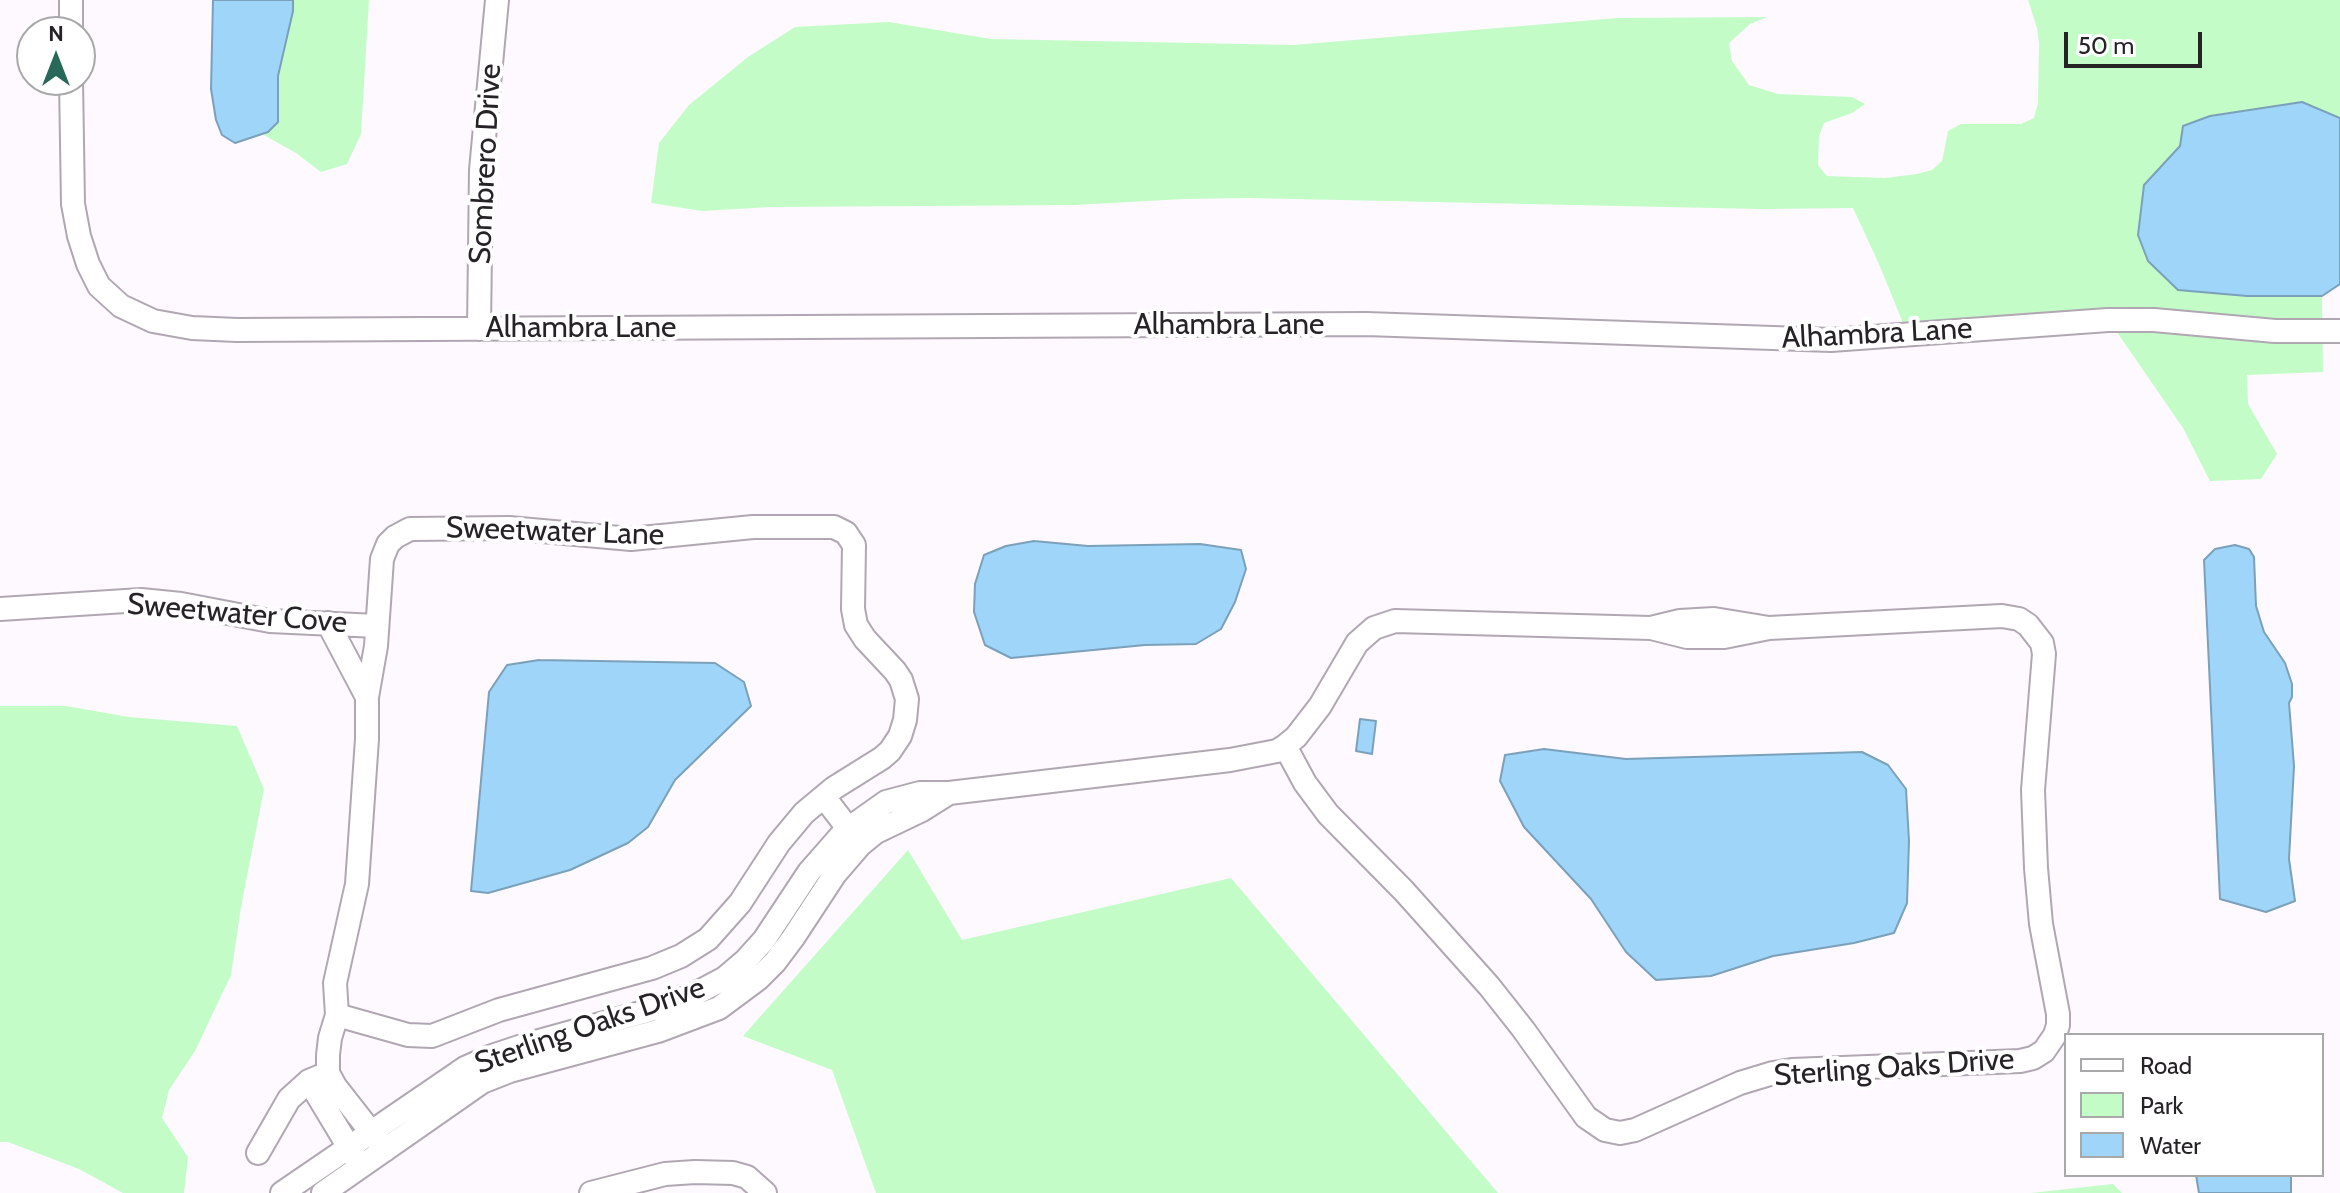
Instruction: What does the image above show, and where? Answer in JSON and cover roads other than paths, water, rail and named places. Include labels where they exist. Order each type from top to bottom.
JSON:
[{"type":"street","name":"Sombrero Drive","points":[[479,329],[481,170],[497,0]]},
{"type":"street","name":"Alhambra Lane","points":[[71,96],[73,204],[79,236],[99,286],[121,306],[153,321],[192,328],[1366,324],[1831,340],[2108,320],[2154,320],[2275,331],[2340,331]]},
{"type":"street","name":"Sweetwater Lane","points":[[318,1077],[337,1015],[335,983],[357,884],[367,697],[384,553],[395,537],[410,529],[509,528],[631,539],[753,527],[834,527],[846,533],[854,545],[853,609],[856,625],[895,671],[907,699],[900,736],[890,751],[804,813],[779,843],[740,903],[708,939],[681,956],[652,968],[499,1010],[432,1036],[408,1035],[337,1015]]},
{"type":"street","name":"Sweetwater Cove","points":[[0,609],[141,600],[181,604],[270,621],[377,626]]},
{"type":"street","name":"Sterling Oaks Drive","points":[[282,1193],[465,1068],[492,1056],[669,1005],[725,978],[764,940],[822,855],[854,837],[876,832],[922,810],[949,793],[1230,760],[1277,751],[1296,737],[1320,706],[1357,643],[1374,628],[1406,620],[1651,628],[1687,637],[1724,637],[1769,628],[2002,616],[2019,619],[2036,633],[2044,654],[2033,790],[2041,924],[2058,1014],[2055,1035],[2044,1051],[2020,1061],[1773,1073],[1740,1083],[1635,1130],[1620,1133],[1605,1130],[1586,1117],[1523,1029],[1458,950],[1328,814],[1305,783],[1285,746]]},
{"type":"street","name":"Sweetwater Lane","points":[[328,623],[367,697]]},
{"type":"street","points":[[824,797],[854,837]]},
{"type":"street","name":"Sterling Oaks Drive","points":[[323,1193],[482,1082],[510,1071],[691,1020],[738,996],[775,962],[793,938],[835,874],[854,837]]},
{"type":"street","points":[[318,1077],[335,1086],[385,1150]]},
{"type":"street","points":[[318,1077],[349,1147],[362,1167]]},
{"type":"street","points":[[258,1153],[289,1099],[318,1077]]},
{"type":"street","points":[[591,1193],[665,1174],[695,1172],[733,1173],[747,1177],[765,1193]]},
{"type":"water","points":[[213,0],[293,0],[278,76],[278,122],[268,132],[235,143],[222,135],[211,89]]},
{"type":"water","points":[[2302,102],[2340,118],[2340,284],[2322,296],[2247,296],[2178,290],[2148,261],[2138,235],[2144,185],[2180,146],[2183,126],[2210,116]]},
{"type":"water","points":[[1034,541],[1088,546],[1200,544],[1241,550],[1246,569],[1235,602],[1221,629],[1196,644],[1145,645],[1011,658],[985,645],[974,612],[975,584],[984,555],[1006,546]]},
{"type":"water","points":[[2235,545],[2249,549],[2254,557],[2256,606],[2264,632],[2285,663],[2292,684],[2289,703],[2294,766],[2289,859],[2295,901],[2266,912],[2220,899],[2204,560],[2215,549]]},
{"type":"water","points":[[539,660],[715,663],[744,682],[751,706],[675,780],[648,827],[628,843],[570,870],[488,893],[471,891],[489,692],[507,665]]},
{"type":"water","points":[[1360,719],[1376,721],[1372,754],[1356,751]]},
{"type":"water","points":[[1544,749],[1626,759],[1862,752],[1888,765],[1906,789],[1909,841],[1907,903],[1894,933],[1773,956],[1711,976],[1656,980],[1626,952],[1591,899],[1524,827],[1500,781],[1505,755]]},
{"type":"water","points":[[2196,1177],[2291,1177],[2291,1193],[2199,1193]]}]
